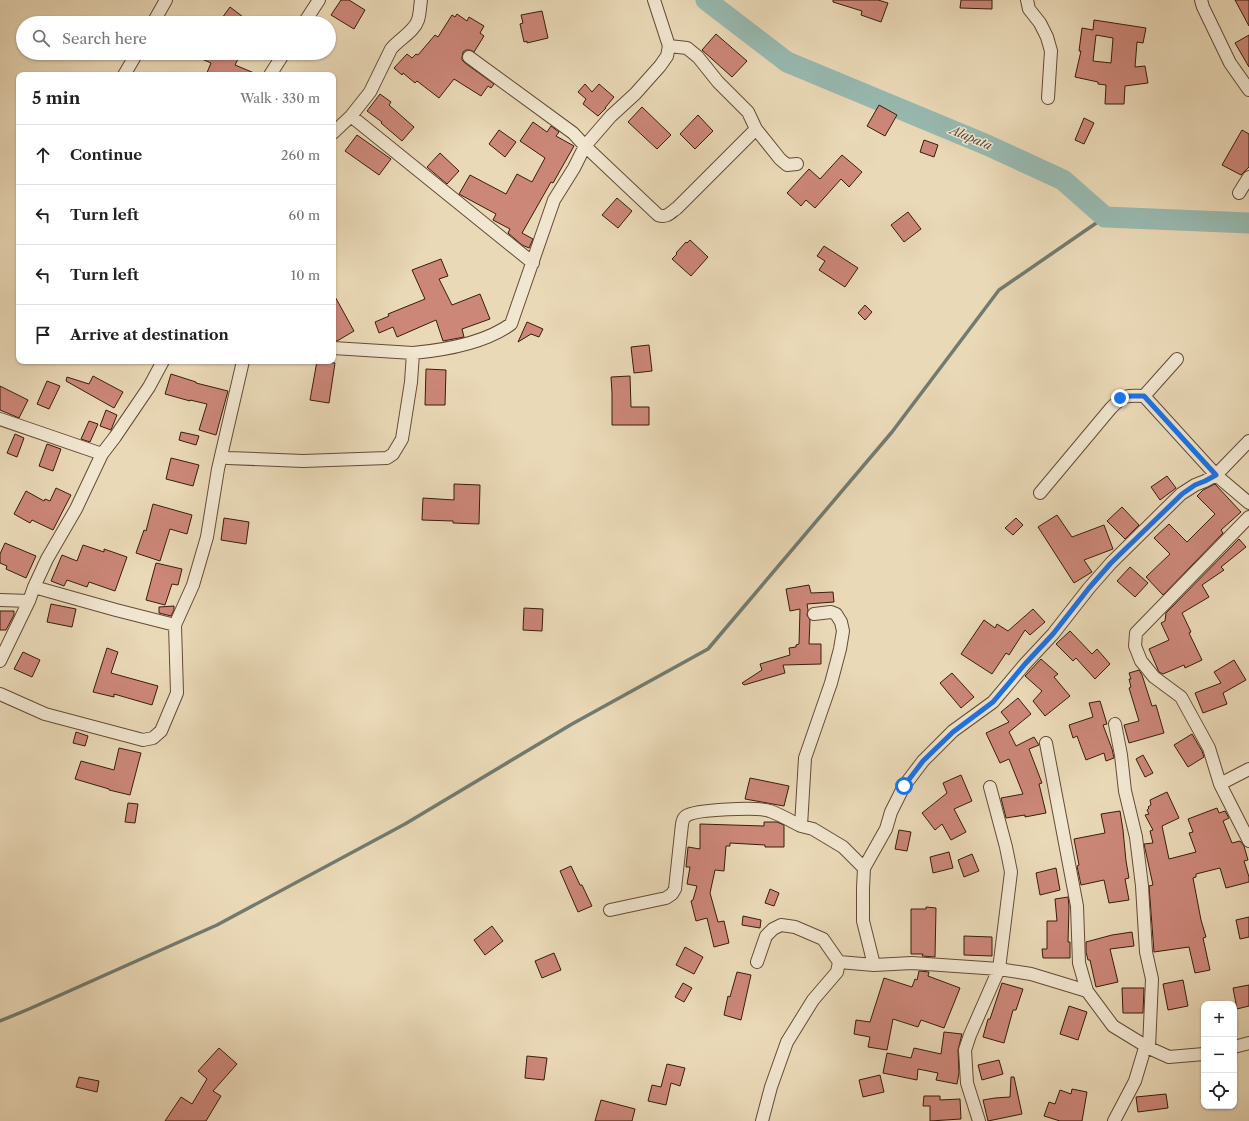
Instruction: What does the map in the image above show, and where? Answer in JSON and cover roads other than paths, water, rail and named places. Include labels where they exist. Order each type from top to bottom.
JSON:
[{"type":"street","points":[[157,16],[166,0]]},
{"type":"street","points":[[309,16],[319,0]]},
{"type":"street","points":[[336,130],[351,116],[370,92],[391,49],[416,25],[419,18],[420,0]]},
{"type":"street","points":[[336,348],[413,353],[426,352],[457,347],[500,332],[511,324],[554,200],[574,168],[585,146],[611,116],[635,94],[667,56],[669,46],[654,0]]},
{"type":"street","points":[[1027,0],[1030,9],[1040,23],[1047,37],[1051,51],[1048,98]]},
{"type":"street","points":[[1201,0],[1230,63],[1249,90]]},
{"type":"street","points":[[669,46],[687,48],[698,57],[718,82],[748,112],[756,129],[780,159],[787,165],[797,164]]},
{"type":"street","points":[[469,57],[573,133],[658,215],[667,216],[677,208],[756,129]]},
{"type":"street","points":[[126,72],[132,60]]},
{"type":"street","points":[[272,72],[280,60]]},
{"type":"street","points":[[351,116],[533,263]]},
{"type":"street","points":[[1239,193],[1249,178]]},
{"type":"street","points":[[221,456],[228,458],[303,461],[387,458],[393,454],[402,439],[411,382],[413,353]]},
{"type":"street","points":[[1144,396],[1177,359]]},
{"type":"street","points":[[0,661],[29,601],[47,559],[76,509],[102,454],[149,387],[161,364]]},
{"type":"street","points":[[0,694],[45,714],[143,740],[153,738],[161,731],[177,694],[175,625],[193,585],[207,538],[221,456],[242,364]]},
{"type":"street","points":[[1040,493],[1120,398],[1144,396],[1216,475],[1249,503]]},
{"type":"street","points":[[0,419],[102,454]]},
{"type":"street","points":[[874,965],[863,921],[864,868],[886,828],[891,812],[904,786],[923,761],[953,732],[993,702],[1053,634],[1089,588],[1111,563],[1182,494],[1195,485],[1216,475],[1249,441]]},
{"type":"street","points":[[1249,517],[1136,633],[1135,646],[1141,661],[1154,678],[1181,697],[1209,748],[1220,784],[1249,841]]},
{"type":"street","points":[[34,587],[175,625]]},
{"type":"street","points":[[0,600],[29,601]]},
{"type":"street","points":[[801,826],[805,758],[831,683],[840,649],[842,630],[841,622],[836,614],[831,612],[814,614]]},
{"type":"street","points":[[1115,724],[1126,791],[1136,837],[1142,886],[1146,952],[1152,979],[1149,1048]]},
{"type":"street","points":[[1046,743],[1077,906],[1079,963],[1087,991],[1113,1026],[1149,1048],[1169,1057],[1201,1054]]},
{"type":"street","points":[[1220,784],[1249,769]]},
{"type":"street","points":[[979,1121],[967,1083],[965,1050],[999,969],[1011,872],[990,787]]},
{"type":"street","points":[[610,910],[666,898],[672,894],[675,890],[683,819],[687,815],[695,813],[735,809],[769,810],[801,826],[813,829],[843,847],[864,868]]},
{"type":"street","points":[[757,962],[766,936],[773,929],[781,925],[795,927],[823,939],[839,962],[838,972],[813,1000],[787,1042],[771,1087],[762,1121]]},
{"type":"street","points":[[839,962],[874,965],[912,963],[999,969],[1031,974],[1087,991]]},
{"type":"street","points":[[1237,1046],[1249,1043]]},
{"type":"street","points":[[1114,1121],[1135,1081],[1144,1051],[1149,1048]]},
{"type":"waterway","name":"Alapata","points":[[706,0],[787,62],[987,145],[1063,180],[1105,217],[1249,223]]},
{"type":"waterway","points":[[0,1021],[217,925],[405,824],[572,724],[708,649],[892,432],[999,290],[1105,217]]}]
